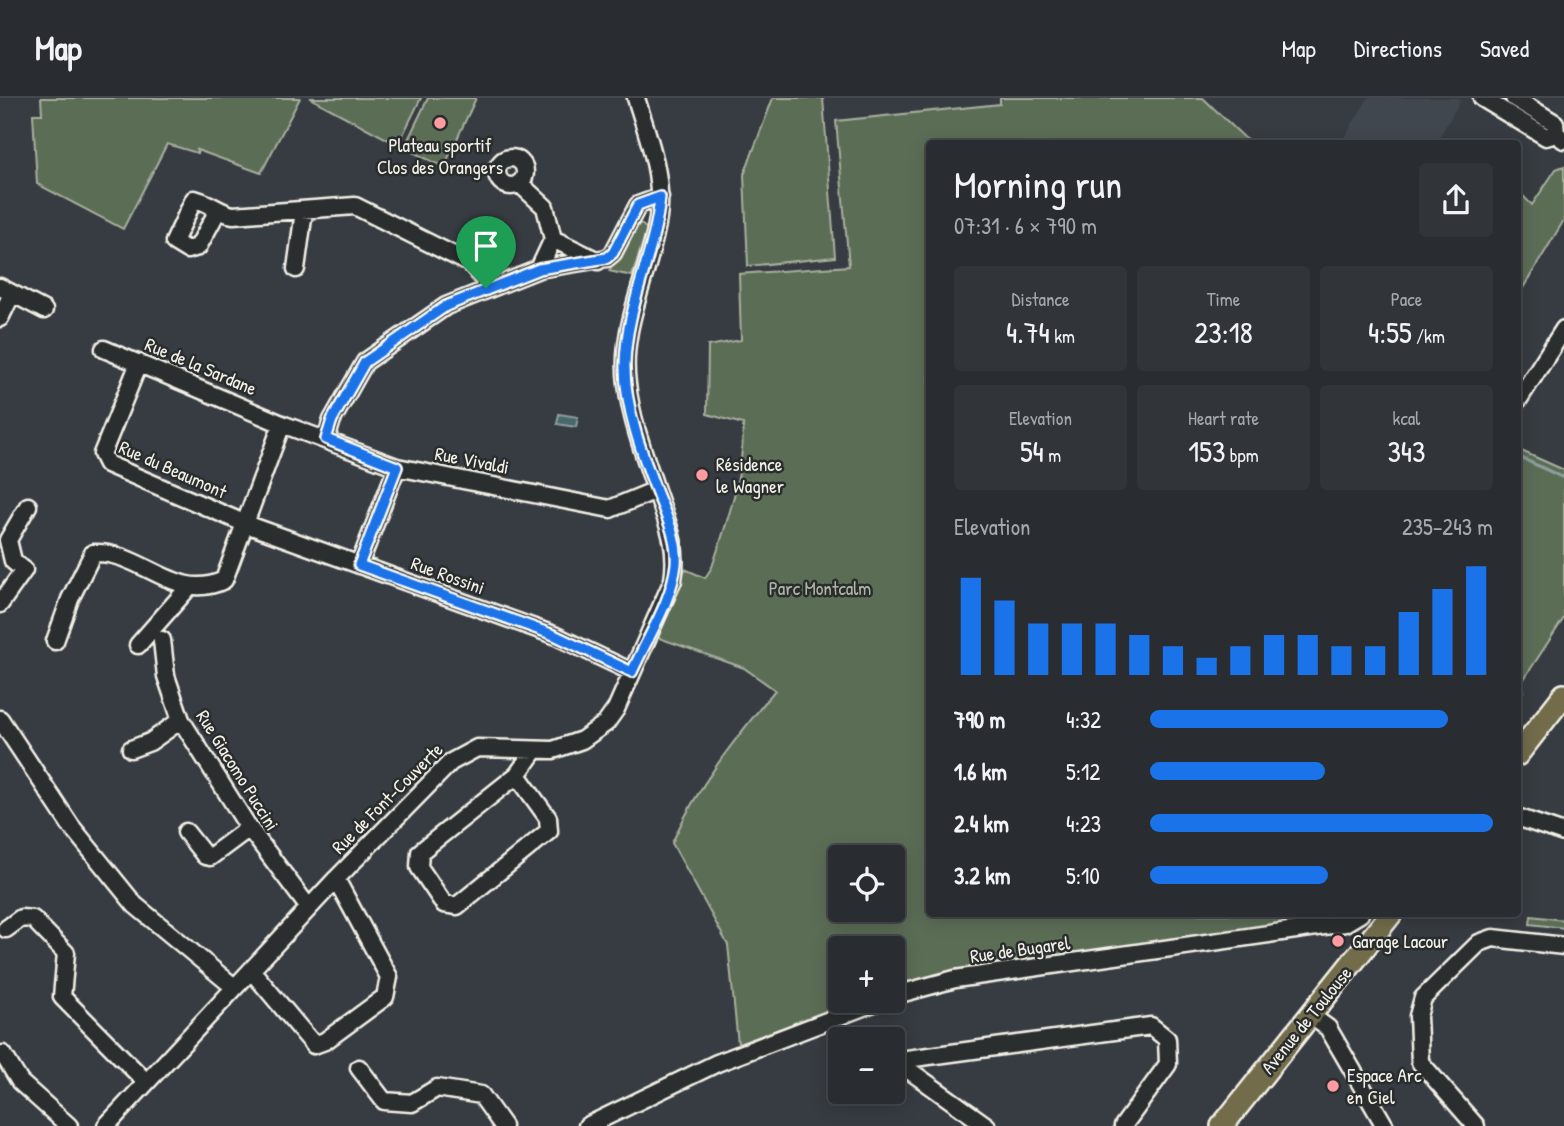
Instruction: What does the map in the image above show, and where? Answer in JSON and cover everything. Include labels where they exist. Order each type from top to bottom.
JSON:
[{"type":"main road","points":[[1521,750],[1564,695]]},
{"type":"main road","name":"Avenue de Toulouse","points":[[1222,1126],[1389,917]]},
{"type":"street","name":"Rue de Font-Couverte","points":[[106,1126],[336,879],[451,762],[464,753],[491,747],[534,751],[568,746],[596,732],[616,709],[673,580],[676,561],[674,536],[656,490],[631,407],[625,364],[629,326],[657,224],[660,197],[654,156],[636,98]]},
{"type":"street","points":[[1482,98],[1546,137],[1562,138],[1555,123],[1514,98]]},
{"type":"street","points":[[519,183],[545,207],[553,239],[539,269]]},
{"type":"street","points":[[326,439],[332,420],[365,362],[446,306],[486,288],[539,269],[598,261],[613,253],[642,201],[660,197]]},
{"type":"street","points":[[217,212],[233,215],[355,206],[471,264],[484,279],[486,288]]},
{"type":"street","points":[[296,269],[304,211]]},
{"type":"street","points":[[553,239],[598,261]]},
{"type":"street","points":[[0,318],[6,290],[44,310]]},
{"type":"street","points":[[1521,395],[1564,329]]},
{"type":"street","name":"Rue de la Sardane","points":[[104,349],[282,424]]},
{"type":"street","name":"Rue du Beaumont","points":[[139,363],[102,459],[246,524]]},
{"type":"street","points":[[55,641],[70,599],[93,553],[103,552],[143,566],[189,587],[205,588],[224,580],[282,424]]},
{"type":"street","name":"Rue Vivaldi","points":[[282,424],[397,467],[610,509],[656,490]]},
{"type":"street","points":[[359,565],[397,467]]},
{"type":"street","points":[[0,604],[24,570],[13,561],[8,540],[28,506]]},
{"type":"street","name":"Rue Rossini","points":[[246,524],[554,635],[632,672]]},
{"type":"street","points":[[138,645],[189,587]]},
{"type":"street","name":"Rue Giacomo Puccini","points":[[162,640],[166,676],[181,720],[249,828],[309,908]]},
{"type":"street","points":[[0,719],[71,827],[132,900],[234,987]]},
{"type":"street","points":[[131,750],[150,742],[181,720]]},
{"type":"street","points":[[517,775],[548,818],[550,831],[457,906],[444,904],[419,867],[420,852],[517,775],[534,751]]},
{"type":"street","points":[[1521,818],[1564,833]]},
{"type":"street","points":[[186,832],[205,856],[210,857],[249,828]]},
{"type":"street","points":[[251,970],[314,1045],[324,1041],[385,997],[389,977],[336,879]]},
{"type":"street","name":"Rue de Bugarel","points":[[905,992],[955,979],[1345,923],[1355,917]]},
{"type":"street","points":[[6,929],[21,918],[33,919],[66,953],[62,997],[146,1082]]},
{"type":"street","points":[[1476,1126],[1420,1062],[1418,1016],[1423,998],[1479,943],[1493,938],[1564,946]]},
{"type":"street","points":[[587,1126],[717,1063],[848,1013]]},
{"type":"street","points":[[1310,1014],[1328,1028],[1385,1126]]},
{"type":"street","points":[[905,1060],[1151,1026],[1167,1039],[1168,1064],[1124,1126]]},
{"type":"street","points":[[4,1055],[20,1082],[69,1126]]},
{"type":"street","points":[[359,1068],[384,1101],[412,1103],[437,1088],[481,1095],[503,1126]]},
{"type":"street","points":[[905,1069],[987,1126]]},
{"type":"shaded area","points":[[1368,98],[1461,100],[1438,140],[1344,138]]},
{"type":"green space","points":[[41,98],[300,98],[261,173],[197,150],[197,153],[167,144],[123,229],[37,184],[33,114],[42,114]]},
{"type":"green space","points":[[310,98],[421,98],[398,145]]},
{"type":"green space","name":"Plateau sportif Clos des Orangers","points":[[428,98],[476,98],[444,167],[404,148]]},
{"type":"green space","points":[[773,98],[823,98],[835,257],[748,266],[744,175]]},
{"type":"green space","name":"Parc Montcalm","points":[[1000,98],[1203,98],[1247,140],[926,140],[926,917],[1333,917],[1331,919],[947,973],[905,985],[905,936],[828,936],[828,1011],[738,1044],[728,945],[672,843],[705,782],[775,690],[744,668],[656,637],[685,569],[705,578],[712,567],[738,479],[743,424],[707,414],[708,346],[741,340],[739,274],[849,266],[836,121],[1000,104]]},
{"type":"green space","points":[[1564,166],[1564,220],[1521,291],[1521,194],[1532,205],[1556,169]]},
{"type":"green space","points":[[640,223],[647,229],[632,276],[609,271],[633,224]]},
{"type":"green space","points":[[1521,451],[1564,470],[1564,618],[1522,682],[1521,694]]},
{"type":"green space","points":[[1531,916],[1564,920],[1564,928],[1530,924]]},
{"type":"water","points":[[559,414],[578,417],[576,427],[557,424]]},
{"type":"waterway","points":[[1521,458],[1564,478]]},
{"type":"place","name":"Plateau sportif Clos des Orangers","points":[[440,123]]},
{"type":"place","name":"Résidence le Wagner","points":[[702,475]]},
{"type":"place","name":"Garage Lacour","points":[[1338,941]]},
{"type":"place","name":"Espace Arc en Ciel","points":[[1333,1086]]},
{"type":"route","points":[[660,197],[657,224],[629,326],[625,364],[631,407],[656,490],[674,536],[676,561],[673,580],[632,672],[554,635],[359,565],[397,467],[326,439],[332,420],[358,370],[365,362],[446,306],[486,288],[539,269],[607,258],[613,253],[638,205],[647,199],[660,197]]}]
